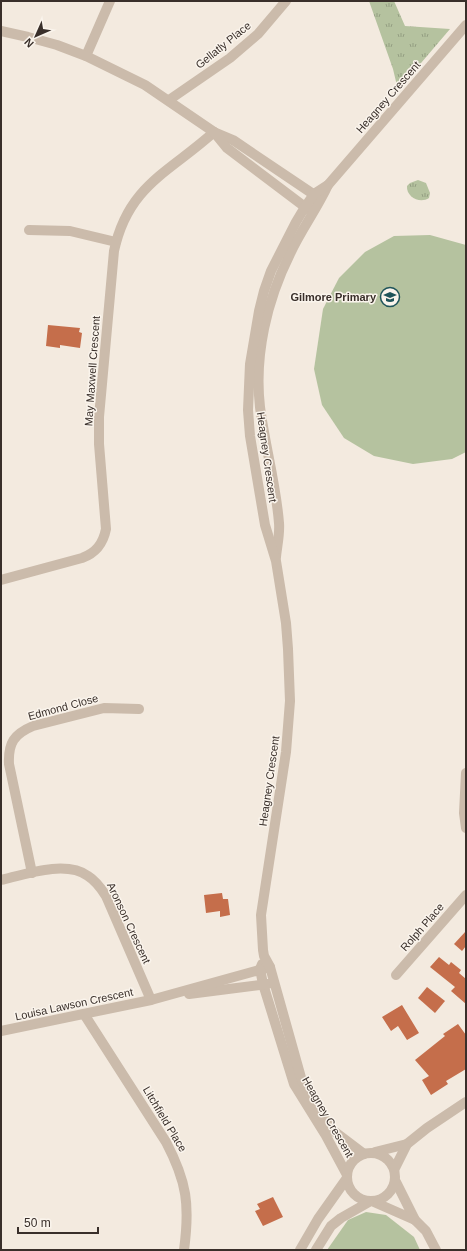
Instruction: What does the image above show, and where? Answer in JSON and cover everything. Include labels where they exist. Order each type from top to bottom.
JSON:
[{"type":"street","points":[[86,56],[110,1]]},
{"type":"street","name":"Gellatly Place","points":[[169,100],[230,58],[258,34],[286,1]]},
{"type":"street","name":"Heagney Crescent","points":[[276,560],[279,525],[260,406],[257,346],[264,291],[271,270],[296,222],[309,210],[328,185],[466,25]]},
{"type":"street","points":[[1,31],[28,37],[86,56],[145,85],[214,132],[233,140],[318,197]]},
{"type":"street","points":[[214,132],[227,148],[309,210]]},
{"type":"street","name":"May Maxwell Crescent","points":[[1,580],[90,555],[100,546],[104,538],[106,529],[99,444],[99,417],[116,242],[122,223],[132,205],[145,188],[161,174],[199,146],[214,132]]},
{"type":"street","points":[[29,230],[70,231],[116,242]]},
{"type":"street","name":"Heagney Crescent","points":[[257,346],[250,364],[248,406],[250,436],[265,525],[276,560],[286,623],[290,701],[286,752],[261,915],[265,968],[268,984],[302,1081],[347,1176]]},
{"type":"street","points":[[248,406],[260,406]]},
{"type":"street","name":"Edmond Close","points":[[32,873],[9,764],[9,751],[17,735],[25,729],[33,726],[104,708],[139,709]]},
{"type":"street","points":[[466,774],[464,813],[466,828]]},
{"type":"street","name":"Aronson Crescent","points":[[1,880],[52,869],[67,868],[82,872],[99,884],[106,896],[151,1000]]},
{"type":"street","name":"Rolph Place","points":[[396,975],[466,895]]},
{"type":"street","name":"Louisa Lawson Crescent","points":[[1,1034],[151,1000],[265,968]]},
{"type":"street","name":"Louisa Lawson Crescent","points":[[151,1000],[268,984]]},
{"type":"street","name":"Litchfield Place","points":[[84,1014],[166,1142],[177,1163],[186,1198],[188,1224],[184,1250]]},
{"type":"street","points":[[300,1250],[318,1218],[347,1176],[350,1166],[355,1158],[364,1154],[409,1142],[466,1102]]},
{"type":"street","name":"Heagney Crescent","points":[[316,1112],[331,1129],[364,1154]]},
{"type":"street","points":[[395,1168],[409,1142]]},
{"type":"street","points":[[374,1152],[390,1160],[395,1168],[396,1182],[415,1220],[426,1231],[436,1250]]},
{"type":"street","points":[[347,1176],[349,1187],[354,1194],[361,1199],[415,1220]]},
{"type":"street","points":[[316,1250],[331,1226],[341,1218],[371,1202],[384,1199],[392,1192],[396,1182]]},
{"type":"green space","points":[[369,1],[394,1],[405,26],[450,29],[398,90],[393,69]]},
{"type":"green space","points":[[418,180],[426,183],[430,193],[429,198],[425,200],[418,200],[414,198],[407,190],[407,186],[410,183]]},
{"type":"green space","points":[[430,235],[466,245],[466,452],[452,459],[413,464],[374,456],[344,438],[322,405],[314,369],[323,309],[339,278],[365,252],[394,236]]},
{"type":"green space","points":[[366,1212],[386,1215],[414,1237],[420,1250],[327,1250],[348,1220]]},
{"type":"building","points":[[48,325],[80,328],[79,332],[82,333],[80,348],[60,345],[60,348],[46,346]]},
{"type":"building","points":[[222,893],[223,899],[228,899],[230,915],[220,917],[220,911],[206,913],[204,895]]},
{"type":"building","points":[[466,931],[466,946],[462,951],[454,944]]},
{"type":"building","points":[[439,957],[449,965],[451,962],[461,970],[459,973],[466,979],[466,1004],[451,991],[455,987],[430,967]]},
{"type":"building","points":[[427,987],[445,1001],[435,1013],[418,998]]},
{"type":"building","points":[[402,1005],[419,1033],[407,1040],[398,1026],[391,1031],[382,1017]]},
{"type":"building","points":[[458,1024],[466,1035],[466,1069],[446,1081],[448,1084],[431,1095],[422,1080],[429,1076],[415,1060],[445,1036],[443,1034]]},
{"type":"building","points":[[273,1197],[283,1217],[263,1226],[255,1211],[260,1209],[257,1204]]},
{"type":"place","name":"Gilmore Primary","points":[[390,297]]}]
